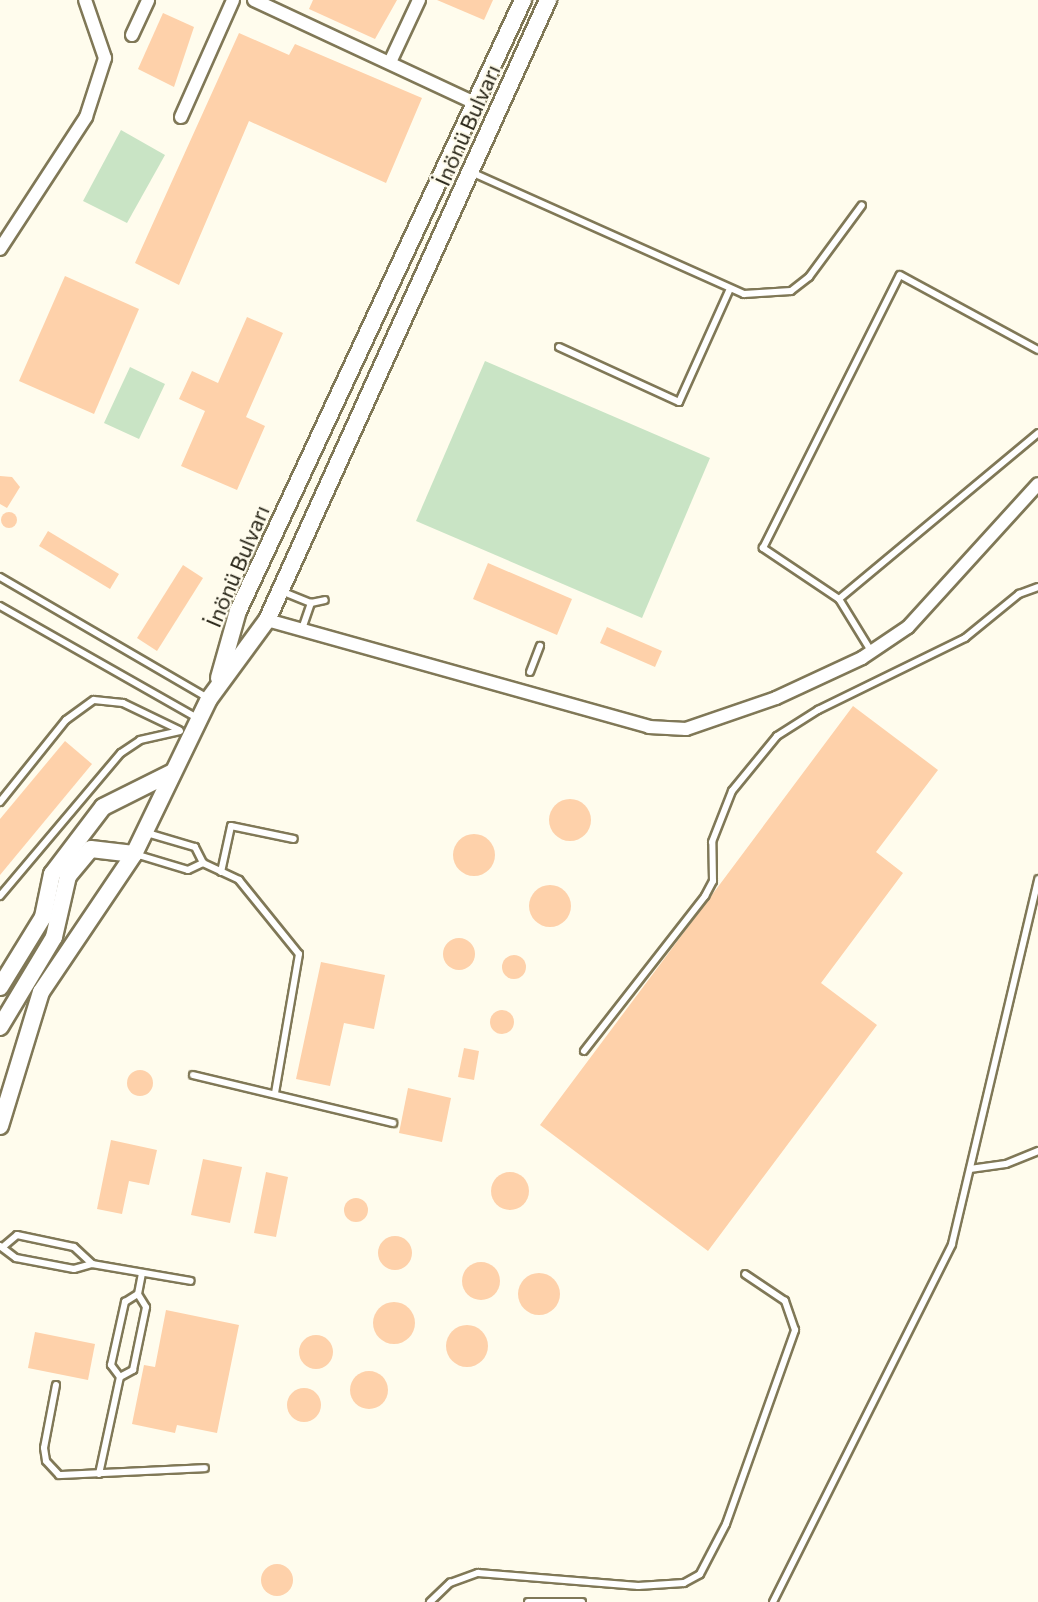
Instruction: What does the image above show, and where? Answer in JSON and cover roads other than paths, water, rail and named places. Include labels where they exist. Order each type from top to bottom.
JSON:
[{"type":"street","points":[[0,249],[86,117],[105,58],[85,0]]},
{"type":"street","points":[[132,34],[148,0]]},
{"type":"street","points":[[182,117],[233,0]]},
{"type":"street","points":[[254,0],[391,60],[475,103]]},
{"type":"street","points":[[391,60],[419,0]]},
{"type":"street","name":"İnönü Bulvarı","points":[[213,693],[238,611],[523,0]]},
{"type":"street","name":"İnönü Bulvarı","points":[[213,693],[267,620],[548,0]]},
{"type":"street","points":[[267,620],[649,727],[686,729],[749,709],[871,652],[930,607],[1038,484]]},
{"type":"street","points":[[0,1126],[41,992],[134,854],[173,772],[185,733],[199,719],[213,693]]},
{"type":"street","points":[[19,994],[1,985],[43,917],[52,874],[103,807],[173,772]]},
{"type":"street","points":[[1,1024],[54,937],[62,888],[91,849],[134,854]]},
{"type":"street","points":[[22,952],[38,963]]},
{"type":"lane","points":[[470,172],[729,291],[791,291],[809,276],[862,205]]},
{"type":"lane","points":[[871,652],[839,599],[763,548],[900,275],[1038,350]]},
{"type":"lane","points":[[559,347],[679,402],[729,291]]},
{"type":"lane","points":[[839,599],[1038,433]]},
{"type":"lane","points":[[0,577],[213,693]]},
{"type":"lane","points":[[584,1051],[705,896],[713,881],[712,842],[732,791],[777,736],[818,710],[965,638],[1019,594],[1038,587]]},
{"type":"lane","points":[[280,591],[311,603],[325,600]]},
{"type":"lane","points":[[302,629],[311,603]]},
{"type":"lane","points":[[0,606],[42,625],[199,719]]},
{"type":"lane","points":[[530,672],[540,646]]},
{"type":"lane","points":[[0,802],[66,720],[94,700],[123,704],[185,733]]},
{"type":"lane","points":[[0,896],[120,753],[140,740],[185,733]]},
{"type":"lane","points":[[221,872],[231,826],[294,839]]},
{"type":"lane","points":[[143,832],[195,848],[203,863],[239,880],[299,954],[275,1093]]},
{"type":"lane","points":[[134,854],[188,870],[203,863]]},
{"type":"lane","points":[[773,1602],[942,1266],[970,1169],[1038,879]]},
{"type":"lane","points":[[193,1075],[393,1123]]},
{"type":"lane","points":[[970,1169],[1006,1164],[1038,1151]]},
{"type":"lane","points":[[92,1264],[74,1247],[17,1235],[2,1246],[16,1258],[74,1269],[92,1264],[191,1281]]},
{"type":"lane","points":[[120,1377],[133,1370],[146,1307],[138,1294],[141,1273]]},
{"type":"lane","points":[[430,1602],[450,1583],[478,1574],[638,1586],[684,1583],[700,1574],[726,1524],[795,1330],[785,1301],[745,1274]]},
{"type":"lane","points":[[99,1474],[120,1377],[111,1365],[125,1302],[138,1294]]},
{"type":"lane","points":[[56,1386],[46,1461],[64,1477],[205,1468]]},
{"type":"lane","points":[[528,1602],[582,1602]]}]
